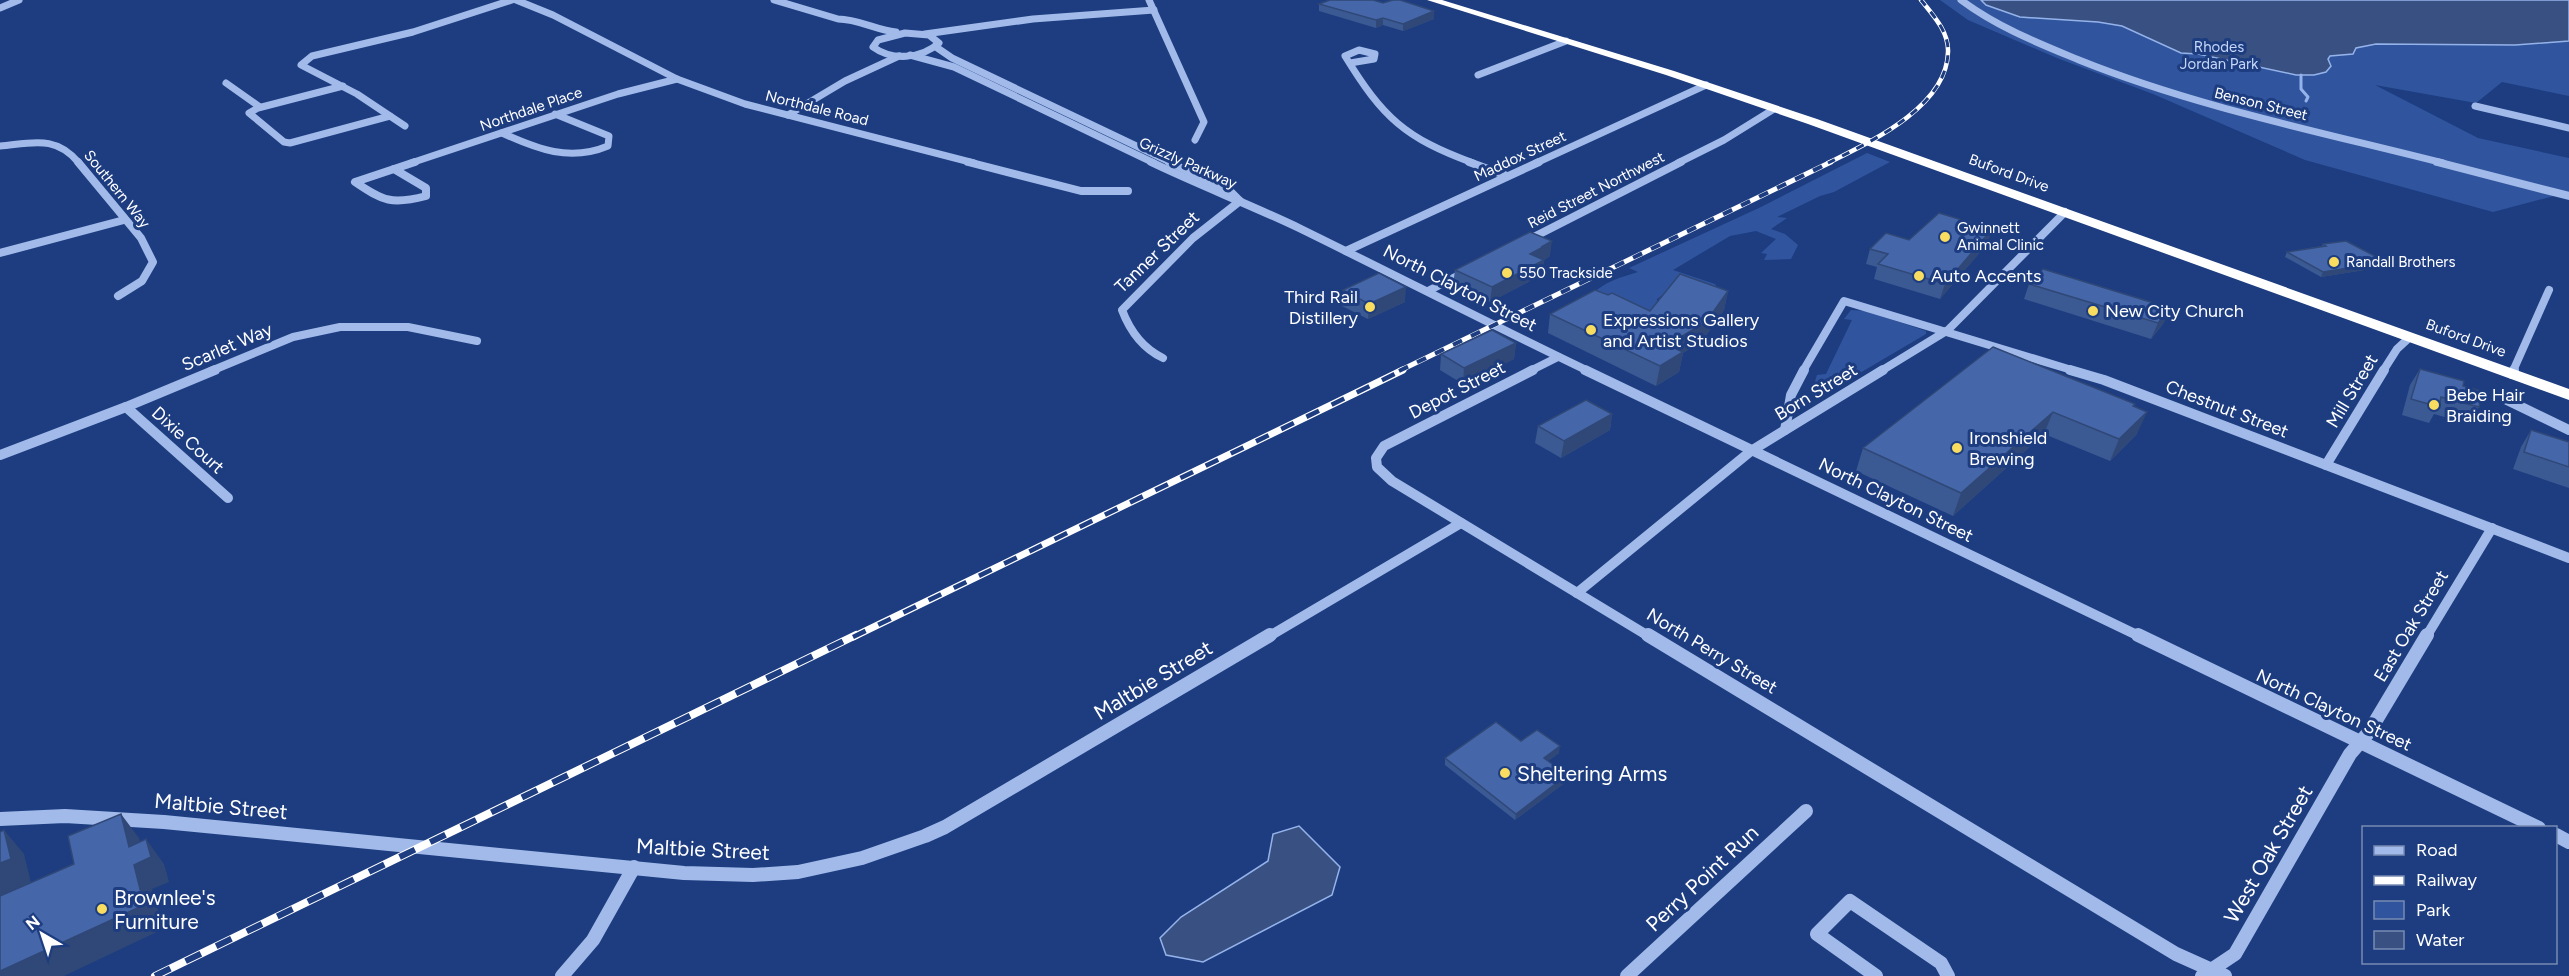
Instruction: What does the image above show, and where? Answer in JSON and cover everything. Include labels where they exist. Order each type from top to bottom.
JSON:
[{"type":"highway","name":"Buford Drive","points":[[1432,0],[1706,85],[1915,158],[2569,395]]},
{"type":"street","points":[[0,8],[19,0]]},
{"type":"street","points":[[405,126],[343,86],[301,65],[312,56],[413,32],[514,0]]},
{"type":"street","name":"Northdale Road","points":[[514,0],[553,15],[677,79],[744,104],[1081,191],[1128,191]]},
{"type":"street","points":[[774,0],[878,30],[905,33],[925,33],[1033,19],[1154,10]]},
{"type":"street","points":[[785,3],[794,0]]},
{"type":"street","points":[[1149,0],[1204,122],[1203,130],[1195,140]]},
{"type":"street","name":"Benson Street","points":[[1960,0],[1984,17],[2030,40],[2108,72],[2165,92],[2569,196]]},
{"type":"street","points":[[838,19],[841,23],[866,33]]},
{"type":"street","points":[[905,33],[873,40],[873,47],[881,53],[910,55],[937,45],[949,37],[991,25]]},
{"type":"street","name":"Grizzly Parkway","points":[[925,33],[936,37],[939,51],[952,58],[1230,191],[1240,201]]},
{"type":"street","points":[[1478,75],[1566,41]]},
{"type":"street","points":[[845,81],[881,53]]},
{"type":"street","points":[[788,115],[845,81],[899,55]]},
{"type":"street","name":"Grizzly Parkway","points":[[910,55],[954,67],[1220,195],[1240,201]]},
{"type":"street","points":[[1350,63],[1385,112],[1401,128],[1424,141],[1507,176]]},
{"type":"street","name":"Northdale Place","points":[[394,169],[426,188],[426,196],[405,202],[388,203],[355,182],[555,114],[618,94],[677,79]]},
{"type":"street","points":[[226,83],[260,107]]},
{"type":"street","name":"Maddox Street","points":[[1346,251],[1706,85]]},
{"type":"street","points":[[343,86],[260,107],[249,113],[284,142],[290,143],[390,116]]},
{"type":"street","points":[[2475,106],[2569,128]]},
{"type":"street","name":"Reid Street Northwest","points":[[1511,248],[1724,140],[1774,109]]},
{"type":"street","points":[[502,133],[553,154],[596,152],[608,146],[609,136],[555,114]]},
{"type":"street","name":"Southern Way","points":[[0,146],[49,142],[69,151],[141,238],[153,262],[142,281],[118,296]]},
{"type":"street","name":"North Clayton Street","points":[[1240,201],[1751,451],[2535,826]]},
{"type":"street","name":"Tanner Street","points":[[1163,358],[1151,353],[1127,326],[1122,310],[1172,258],[1221,214],[1240,201]]},
{"type":"street","name":"Born Street","points":[[1577,593],[1751,451],[1948,330],[2065,212]]},
{"type":"street","points":[[0,253],[124,220]]},
{"type":"street","points":[[1428,291],[1470,269]]},
{"type":"street","points":[[2512,374],[2549,290]]},
{"type":"street","name":"Chestnut Street","points":[[1785,430],[1791,395],[1797,381],[1844,301],[1948,330],[2103,380],[2569,558]]},
{"type":"street","name":"Scarlet Way","points":[[0,455],[126,407],[293,337],[340,327],[408,327],[477,341]]},
{"type":"street","name":"Mill Street","points":[[2326,465],[2397,349],[2410,337]]},
{"type":"street","name":"Depot Street","points":[[1376,458],[1384,446],[1558,357]]},
{"type":"street","points":[[2507,400],[2569,430]]},
{"type":"street","name":"Dixie Court","points":[[126,407],[228,498]]},
{"type":"street","name":"North Perry Street","points":[[1376,458],[1377,467],[1384,475],[1461,523],[2176,954],[2213,974]]},
{"type":"street","name":"Maltbie Street","points":[[0,819],[65,816],[116,818],[706,874],[776,874],[819,868],[851,861],[912,841],[981,807],[1461,523]]},
{"type":"street","name":"East Oak Street","points":[[2360,742],[2492,528]]},
{"type":"street","name":"West Oak Street","points":[[2213,974],[2235,954],[2350,754],[2360,742]]},
{"type":"street","name":"Perry Point Run","points":[[1627,976],[1806,811]]},
{"type":"street","points":[[562,976],[593,940],[634,867]]},
{"type":"street","points":[[1876,976],[1817,934],[1850,901],[1941,963],[1948,976]]},
{"type":"green space","name":"Rhodes Jordan Park","points":[[1940,0],[2569,0],[2569,96],[2502,82],[2476,103],[2375,85],[2478,138],[2569,158],[2569,192],[2493,212],[2305,160],[2153,94],[2057,58],[1968,20]]},
{"type":"green space","points":[[1867,153],[1890,162],[1834,192],[1820,196],[1777,217],[1787,218],[1771,229],[1785,234],[1798,245],[1791,259],[1764,260],[1767,254],[1761,253],[1776,239],[1756,231],[1730,236],[1673,270],[1715,284],[1717,287],[1699,285],[1679,287],[1657,299],[1656,311],[1673,327],[1617,296],[1604,302],[1591,295],[1607,283],[1638,272],[1629,268],[1761,207]]},
{"type":"green space","points":[[1851,310],[1866,311],[1926,331],[1926,334],[1831,390],[1813,388],[1817,375],[1826,374],[1852,320],[1844,319]]},
{"type":"water","points":[[1981,0],[2569,0],[2569,41],[2515,45],[2376,44],[2356,48],[2353,54],[2330,56],[2328,59],[2331,66],[2326,72],[2296,75],[2198,54],[2181,53],[2122,26],[2098,22],[2020,17],[1986,5]]},
{"type":"water","points":[[1299,826],[1340,867],[1332,895],[1203,962],[1166,955],[1160,938],[1181,917],[1268,861],[1273,834]]},
{"type":"building","points":[[1330,0],[1373,0],[1383,3],[1400,0],[1434,11],[1403,24],[1383,18],[1376,20],[1319,4]]},
{"type":"building","points":[[1939,213],[1992,229],[1945,284],[1878,264],[1888,254],[1870,249],[1886,233],[1909,240]]},
{"type":"building","points":[[1530,232],[1552,241],[1530,254],[1544,260],[1492,287],[1455,270]]},
{"type":"building","name":"Randall Brothers","points":[[2346,241],[2386,262],[2323,272],[2287,252],[2326,246],[2323,244]]},
{"type":"building","points":[[2043,269],[2170,308],[2158,323],[2029,284]]},
{"type":"building","points":[[1379,273],[1406,287],[1369,304],[1343,290]]},
{"type":"building","points":[[1680,274],[1728,291],[1706,322],[1667,345],[1683,352],[1660,366],[1550,314],[1595,290],[1608,295],[1612,293],[1650,311]]},
{"type":"building","points":[[1492,330],[1516,343],[1464,368],[1441,354]]},
{"type":"building","name":"Ironshield Brewing","points":[[1993,347],[2135,404],[2133,406],[2147,412],[2119,439],[2053,412],[1961,493],[1863,448]]},
{"type":"building","points":[[2420,369],[2464,381],[2463,386],[2482,391],[2479,407],[2441,397],[2439,407],[2411,399]]},
{"type":"building","points":[[1586,400],[1612,414],[1564,441],[1538,426]]},
{"type":"building","points":[[2531,430],[2569,442],[2569,467],[2524,452]]},
{"type":"building","name":"Sheltering Arms","points":[[1496,722],[1521,741],[1537,730],[1560,746],[1544,758],[1567,775],[1516,814],[1445,758]]},
{"type":"building","points":[[121,814],[129,847],[146,839],[151,857],[134,865],[144,905],[0,971],[0,896],[74,864],[68,836]]},
{"type":"building","points":[[4,830],[11,859],[0,863],[0,832]]},
{"type":"waterway","points":[[2301,75],[2301,89],[2308,97],[2306,101]]},
{"type":"railway","points":[[1828,163],[1884,133],[1921,106],[1935,90],[1944,72],[1948,45],[1939,24],[1921,0]]},
{"type":"railway","points":[[1399,371],[1831,162]]},
{"type":"railway","points":[[853,637],[1403,370]]},
{"type":"railway","points":[[155,976],[856,635]]},
{"type":"place","name":"Gwinnett Animal Clinic","points":[[1945,237]]},
{"type":"place","name":"Randall Brothers","points":[[2334,262]]},
{"type":"place","name":"550 Trackside","points":[[1507,273]]},
{"type":"place","name":"Auto Accents","points":[[1919,276]]},
{"type":"place","name":"Third Rail Distillery","points":[[1370,307]]},
{"type":"place","name":"New City Church","points":[[2093,311]]},
{"type":"place","name":"Expressions Gallery and Artist Studios","points":[[1591,330]]},
{"type":"place","name":"Bebe Hair Braiding","points":[[2434,405]]},
{"type":"place","name":"Ironshield Brewing","points":[[1957,448]]},
{"type":"place","name":"Sheltering Arms","points":[[1505,773]]},
{"type":"place","name":"Brownlee's Furniture","points":[[102,909]]}]
